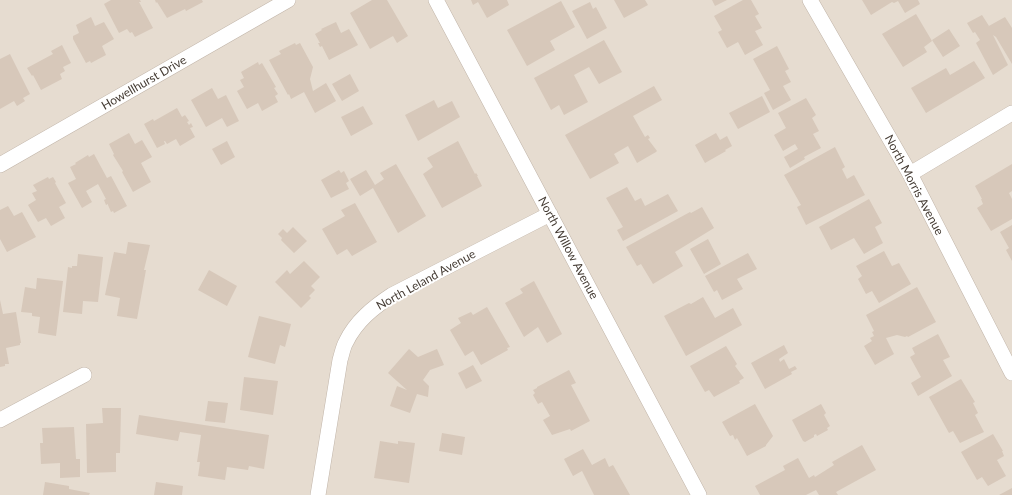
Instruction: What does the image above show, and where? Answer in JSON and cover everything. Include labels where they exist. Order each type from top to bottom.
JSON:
[{"type":"street","name":"Howellhurst Drive","points":[[0,165],[288,0]]},
{"type":"street","name":"North Willow Avenue","points":[[436,0],[696,492]]},
{"type":"street","name":"North Morris Avenue","points":[[810,0],[910,174],[1012,373]]},
{"type":"street","points":[[910,174],[1012,113]]},
{"type":"street","name":"North Leland Avenue","points":[[318,495],[340,360],[346,342],[358,324],[374,308],[392,295],[550,214]]},
{"type":"street","points":[[0,420],[84,375]]},
{"type":"shaded area","points":[[0,0],[1012,0],[1012,495],[0,495]]},
{"type":"building","points":[[111,0],[140,0],[141,2],[139,2],[153,28],[135,37],[132,32],[130,33],[127,29],[119,33],[104,4]]},
{"type":"building","points":[[155,0],[202,0],[203,2],[186,11],[185,9],[167,18]]},
{"type":"building","points":[[372,0],[387,0],[408,36],[397,43],[393,36],[370,49],[350,13]]},
{"type":"building","points":[[471,0],[507,0],[509,5],[487,18],[478,2],[473,5]]},
{"type":"building","points":[[614,0],[645,0],[648,5],[624,18]]},
{"type":"building","points":[[712,0],[727,0],[715,6]]},
{"type":"building","points":[[743,0],[751,0],[759,14],[755,16],[762,28],[755,31],[763,45],[745,55],[738,42],[727,48],[718,32],[722,30],[714,16]]},
{"type":"building","points":[[862,0],[918,0],[920,4],[905,13],[898,1],[894,3],[892,2],[871,15]]},
{"type":"building","points":[[561,1],[575,27],[550,41],[555,50],[527,66],[507,30]]},
{"type":"building","points":[[590,2],[593,9],[596,7],[607,28],[587,39],[572,11]]},
{"type":"building","points":[[916,14],[932,41],[924,47],[927,52],[903,67],[882,34]]},
{"type":"building","points":[[982,15],[989,26],[1005,17],[1012,28],[1012,64],[996,37],[993,35],[1008,65],[993,75],[976,43],[980,40],[975,32],[973,33],[967,23]]},
{"type":"building","points":[[91,17],[95,26],[104,22],[114,39],[102,46],[106,55],[91,63],[90,61],[86,63],[73,39],[73,36],[79,33],[76,25]]},
{"type":"building","points":[[336,22],[341,33],[349,29],[358,45],[329,60],[322,46],[320,47],[318,43],[320,43],[315,34],[322,30],[321,29]]},
{"type":"building","points":[[949,29],[960,46],[943,57],[932,40]]},
{"type":"building","points":[[604,40],[622,72],[599,84],[589,67],[574,75],[588,102],[564,115],[559,105],[551,110],[534,78]]},
{"type":"building","points":[[295,43],[296,45],[300,43],[313,67],[310,79],[313,91],[326,83],[336,101],[315,113],[304,92],[291,99],[269,60],[281,54],[279,51]]},
{"type":"building","points":[[62,45],[71,63],[63,67],[65,71],[60,74],[62,79],[41,90],[33,75],[32,76],[27,68],[53,54],[51,51]]},
{"type":"building","points":[[777,46],[789,69],[785,71],[791,82],[783,86],[791,100],[773,110],[764,93],[770,90],[753,59]]},
{"type":"building","points":[[10,54],[30,94],[23,98],[25,101],[17,106],[14,101],[0,109],[0,59]]},
{"type":"building","points":[[974,61],[985,78],[926,113],[911,88],[946,68],[950,75]]},
{"type":"building","points":[[258,62],[259,65],[262,63],[276,87],[274,88],[278,94],[275,96],[278,102],[262,111],[258,103],[247,109],[237,91],[244,87],[240,80],[244,78],[241,72]]},
{"type":"building","points":[[350,74],[359,91],[342,101],[332,84]]},
{"type":"building","points":[[654,86],[662,100],[633,116],[645,137],[648,135],[650,138],[648,139],[657,151],[637,163],[628,146],[614,154],[619,163],[590,179],[565,135]]},
{"type":"building","points":[[212,88],[218,99],[226,95],[239,121],[227,127],[222,118],[206,127],[191,100]]},
{"type":"building","points":[[762,96],[770,112],[738,129],[729,113]]},
{"type":"building","points":[[806,98],[816,115],[812,118],[819,131],[813,134],[821,148],[804,157],[805,159],[790,168],[784,157],[798,149],[795,144],[783,151],[774,135],[786,128],[778,113]]},
{"type":"building","points":[[434,100],[438,108],[452,101],[460,117],[418,141],[405,115]]},
{"type":"building","points":[[363,106],[373,124],[351,136],[341,117]]},
{"type":"building","points":[[177,108],[182,117],[185,115],[189,121],[187,122],[189,125],[191,123],[193,127],[190,128],[195,137],[180,146],[176,139],[167,144],[164,141],[165,144],[157,148],[144,124],[153,119],[154,121]]},
{"type":"building","points":[[129,133],[135,144],[142,140],[152,157],[141,163],[151,182],[133,192],[113,155],[114,154],[109,144]]},
{"type":"building","points":[[716,133],[720,140],[727,136],[732,146],[705,163],[695,145]]},
{"type":"building","points":[[227,141],[235,157],[221,165],[212,149]]},
{"type":"building","points":[[458,141],[482,186],[442,208],[423,174],[433,167],[427,158]]},
{"type":"building","points":[[835,147],[845,167],[842,169],[847,179],[854,175],[865,195],[806,225],[797,207],[801,205],[784,175]]},
{"type":"building","points":[[94,154],[107,178],[111,176],[127,206],[114,213],[113,211],[111,212],[108,204],[106,205],[104,200],[106,199],[98,184],[86,191],[92,202],[82,208],[68,183],[76,179],[70,167],[88,155],[89,157]]},
{"type":"building","points":[[396,164],[426,216],[398,233],[373,188],[360,196],[350,179],[366,170],[375,185],[384,179],[380,173]]},
{"type":"building","points":[[1012,164],[1012,191],[1009,193],[1012,199],[1012,219],[991,231],[977,208],[983,204],[975,186]]},
{"type":"building","points":[[339,170],[341,173],[344,171],[349,181],[346,183],[349,189],[331,198],[321,180]]},
{"type":"building","points":[[48,177],[49,179],[53,177],[66,203],[59,207],[65,218],[51,226],[46,218],[38,222],[28,205],[36,200],[32,193],[37,191],[33,185]]},
{"type":"building","points":[[627,187],[635,201],[641,198],[645,206],[668,194],[678,211],[623,241],[617,230],[623,227],[606,198]]},
{"type":"building","points":[[869,199],[882,223],[875,227],[883,243],[864,254],[854,238],[831,250],[819,227]]},
{"type":"building","points":[[355,203],[377,242],[352,256],[347,249],[337,255],[322,229],[345,216],[341,210]]},
{"type":"building","points":[[8,206],[14,216],[22,212],[36,237],[7,252],[0,239],[0,210]]},
{"type":"building","points":[[702,207],[714,228],[675,252],[683,266],[653,284],[641,264],[637,266],[626,247]]},
{"type":"building","points":[[1012,225],[1012,261],[1006,250],[1009,248],[1000,232]]},
{"type":"building","points":[[293,227],[307,241],[294,253],[281,240],[282,238],[278,234],[283,229],[287,233]]},
{"type":"building","points":[[708,239],[721,264],[704,274],[690,249]]},
{"type":"building","points":[[128,242],[150,245],[144,270],[146,270],[137,319],[117,316],[120,298],[105,295],[114,252],[126,254]]},
{"type":"building","points":[[884,251],[892,266],[899,263],[911,284],[879,303],[872,291],[866,294],[858,279],[862,276],[856,266]]},
{"type":"building","points":[[748,253],[757,269],[737,279],[743,289],[722,300],[717,290],[714,292],[705,276]]},
{"type":"building","points":[[78,254],[103,257],[98,302],[83,301],[82,314],[63,312],[68,267],[72,268],[72,266],[77,266]]},
{"type":"building","points":[[304,261],[320,277],[311,286],[315,290],[309,296],[311,298],[301,308],[275,282],[287,270],[290,274]]},
{"type":"building","points":[[209,270],[237,286],[227,306],[198,290]]},
{"type":"building","points":[[37,278],[63,281],[56,336],[38,333],[40,317],[32,316],[32,313],[21,312],[25,287],[36,289]]},
{"type":"building","points":[[534,281],[562,334],[547,343],[538,327],[524,337],[505,303],[523,293],[520,289]]},
{"type":"building","points":[[917,287],[936,322],[908,337],[897,335],[886,338],[894,354],[875,365],[864,346],[872,341],[870,338],[874,336],[872,332],[874,331],[866,315]]},
{"type":"building","points":[[703,297],[715,318],[733,308],[742,325],[686,356],[664,316]]},
{"type":"building","points":[[0,300],[3,314],[16,312],[21,343],[20,345],[6,348],[9,364],[5,364],[5,366],[0,367]]},
{"type":"building","points":[[487,307],[510,347],[507,348],[508,350],[481,365],[473,351],[465,356],[450,330],[461,323],[458,318],[471,312],[473,315]]},
{"type":"building","points":[[259,316],[291,324],[285,347],[280,345],[275,364],[248,357]]},
{"type":"building","points":[[938,334],[950,357],[943,360],[952,376],[918,396],[911,383],[921,377],[910,357],[915,354],[912,348]]},
{"type":"building","points":[[784,345],[788,353],[779,359],[780,362],[784,359],[789,369],[795,366],[797,369],[791,372],[792,374],[765,389],[751,363]]},
{"type":"building","points":[[726,346],[737,364],[735,366],[744,378],[739,381],[740,383],[714,397],[709,390],[705,392],[690,366]]},
{"type":"building","points":[[409,349],[418,357],[437,349],[444,365],[430,370],[423,380],[429,386],[428,397],[417,394],[410,413],[390,406],[397,386],[407,390],[388,373]]},
{"type":"building","points":[[473,365],[482,381],[466,389],[458,373]]},
{"type":"building","points":[[569,370],[576,383],[571,385],[590,421],[571,431],[570,429],[552,435],[543,420],[550,416],[542,402],[538,404],[533,395],[535,393],[533,390]]},
{"type":"building","points":[[244,377],[278,381],[273,415],[240,410]]},
{"type":"building","points":[[961,379],[975,402],[973,403],[978,413],[975,415],[984,432],[960,443],[953,431],[949,433],[929,397]]},
{"type":"building","points":[[208,401],[228,403],[225,423],[205,421]]},
{"type":"building","points":[[755,404],[773,436],[766,446],[747,456],[737,438],[735,440],[733,435],[730,436],[722,422]]},
{"type":"building","points":[[821,404],[826,413],[824,415],[830,426],[827,428],[828,430],[817,436],[816,434],[814,435],[814,437],[805,442],[803,441],[792,420]]},
{"type":"building","points":[[102,408],[121,408],[120,453],[116,453],[116,472],[87,473],[86,424],[103,423]]},
{"type":"building","points":[[139,415],[269,435],[264,469],[249,466],[248,470],[227,467],[225,480],[198,476],[200,462],[197,462],[201,435],[180,432],[178,441],[136,434]]},
{"type":"building","points":[[74,427],[76,459],[80,459],[80,477],[60,478],[60,463],[41,464],[40,443],[43,443],[42,428]]},
{"type":"building","points":[[442,433],[465,437],[462,455],[439,451]]},
{"type":"building","points":[[993,434],[1003,451],[1004,456],[997,460],[1006,476],[988,486],[982,477],[977,480],[961,452]]},
{"type":"building","points":[[380,441],[398,444],[398,441],[415,443],[409,483],[374,478]]},
{"type":"building","points":[[862,445],[876,470],[836,492],[838,495],[819,495],[816,490],[806,495],[760,495],[755,486],[785,470],[783,466],[798,458],[809,478],[814,475],[815,477],[834,465],[832,462]]},
{"type":"building","points":[[583,449],[592,465],[605,458],[609,467],[613,465],[630,495],[594,495],[582,471],[573,476],[564,459]]},
{"type":"building","points":[[45,482],[69,486],[69,489],[90,493],[89,495],[43,495]]},
{"type":"building","points":[[156,482],[183,486],[182,495],[154,495]]},
{"type":"building","points":[[1012,488],[1012,495],[999,495]]}]
